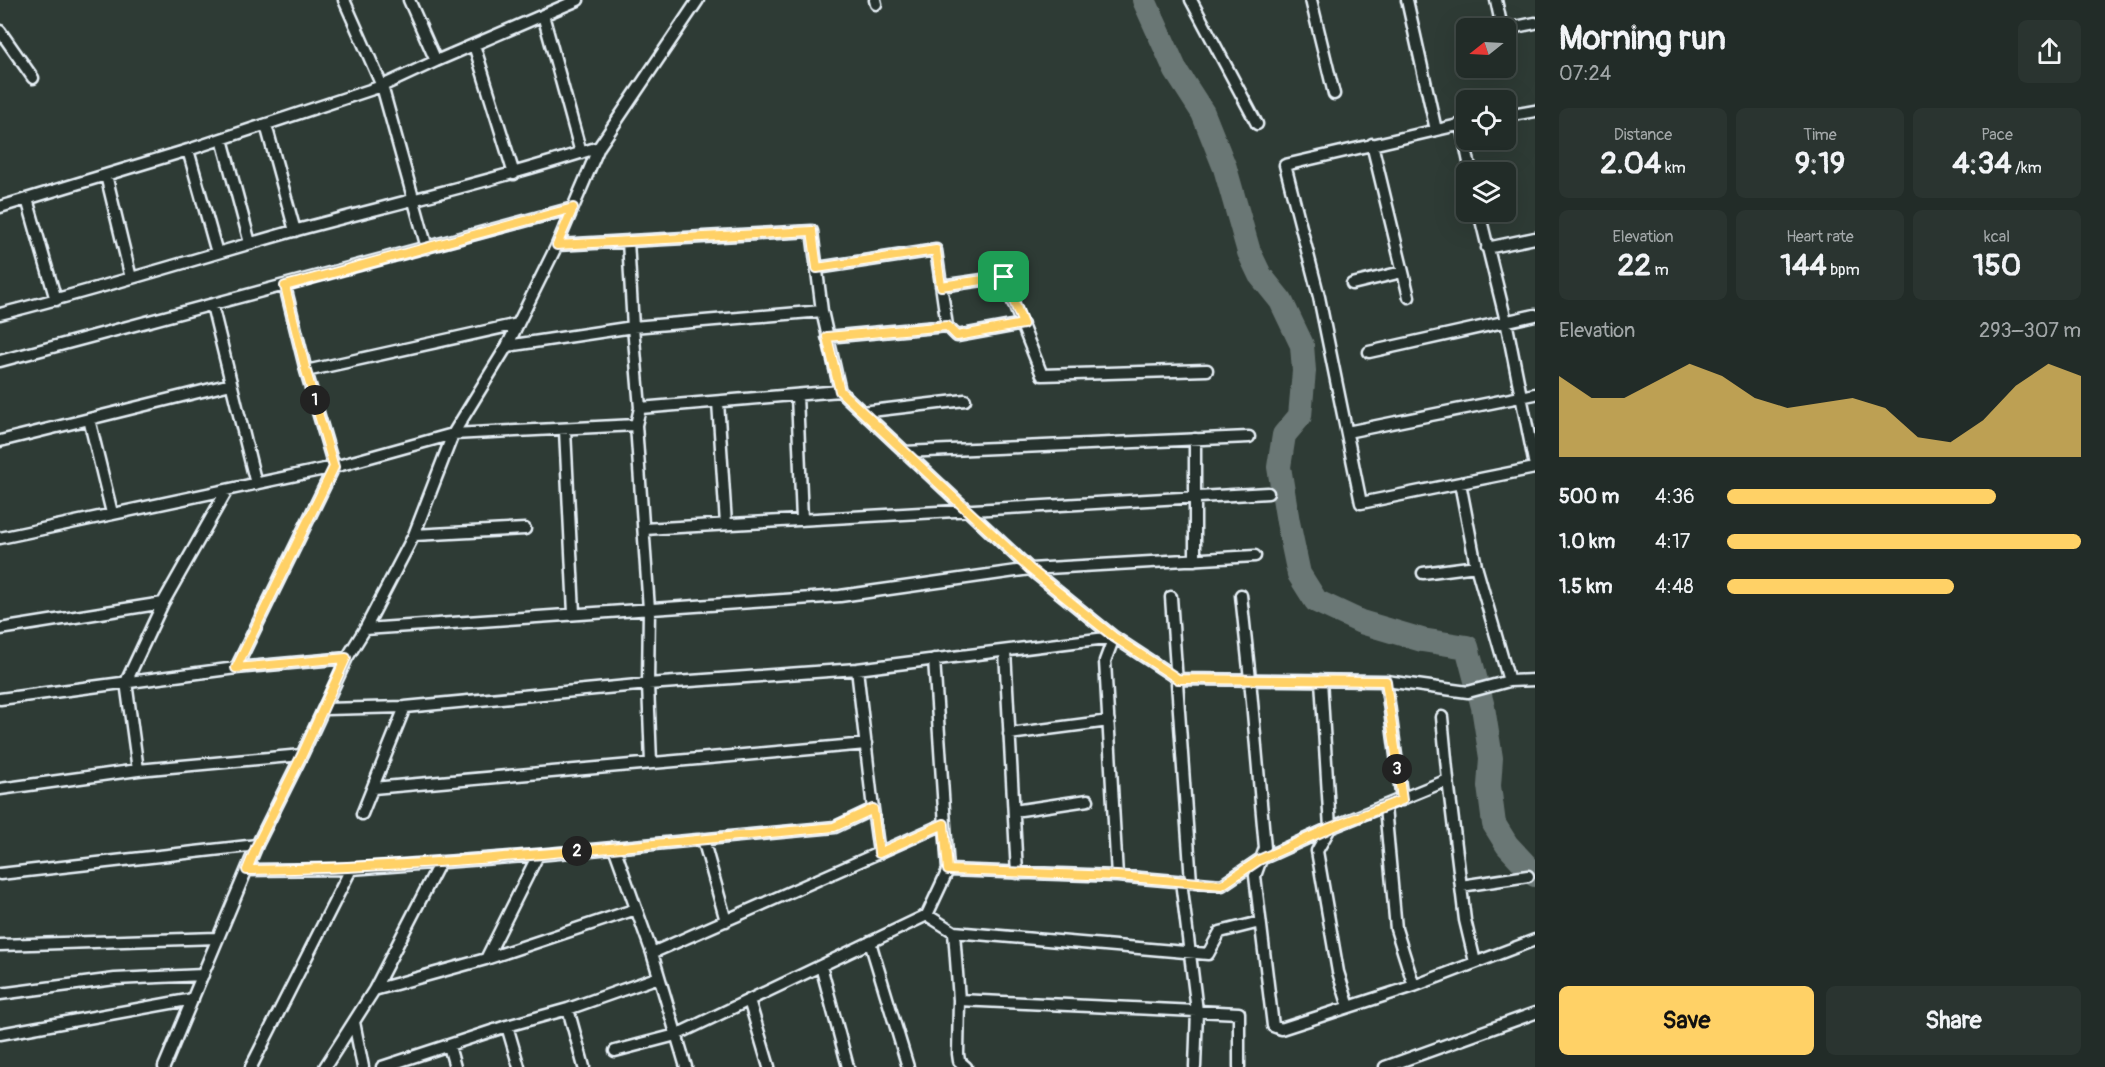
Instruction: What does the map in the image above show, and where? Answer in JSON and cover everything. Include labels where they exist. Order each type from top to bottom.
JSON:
[{"type":"street","points":[[344,0],[382,86],[427,248]]},
{"type":"street","points":[[408,0],[436,61]]},
{"type":"street","points":[[0,207],[188,150],[382,86],[578,0]]},
{"type":"street","points":[[164,1067],[257,845],[325,709],[346,658],[365,629],[414,535],[453,434],[507,346],[557,245],[599,147],[698,0]]},
{"type":"street","points":[[1191,0],[1257,124]]},
{"type":"street","points":[[1311,0],[1334,94]]},
{"type":"street","points":[[1407,0],[1436,130]]},
{"type":"street","points":[[1496,0],[1501,18]]},
{"type":"street","points":[[543,15],[580,153]]},
{"type":"street","points":[[1516,27],[1535,23]]},
{"type":"street","points":[[0,32],[33,78]]},
{"type":"street","points":[[474,45],[514,174]]},
{"type":"street","points":[[1516,114],[1535,111]]},
{"type":"street","points":[[266,125],[295,231]]},
{"type":"street","points":[[1456,126],[1285,165],[1319,297],[1361,503],[1535,467],[1506,321],[1481,222]]},
{"type":"street","points":[[222,139],[250,243]]},
{"type":"street","points":[[1372,144],[1408,297]]},
{"type":"street","points":[[0,314],[414,198],[514,174],[599,147]]},
{"type":"street","points":[[188,150],[217,253]]},
{"type":"street","points":[[106,175],[131,278]]},
{"type":"street","points":[[27,199],[56,300]]},
{"type":"street","points":[[0,361],[573,208]]},
{"type":"street","points":[[557,245],[812,231],[822,310],[840,391],[1030,569],[1114,637],[1178,679],[1386,681],[1468,692],[1509,681],[1535,680]]},
{"type":"street","points":[[1487,248],[1535,238]]},
{"type":"street","points":[[628,241],[640,408],[636,425],[649,609],[648,684],[651,764]]},
{"type":"street","points":[[817,268],[936,250],[947,326],[957,336],[1023,324]]},
{"type":"street","points":[[1352,284],[1402,272]]},
{"type":"street","points":[[941,286],[1004,277],[1042,375],[1208,370]]},
{"type":"street","points":[[236,668],[334,467],[306,371],[285,286]]},
{"type":"street","points":[[212,304],[256,484]]},
{"type":"street","points":[[507,346],[633,327],[822,310]]},
{"type":"street","points":[[1369,352],[1535,315]]},
{"type":"street","points":[[306,371],[518,324]]},
{"type":"street","points":[[827,337],[947,326]]},
{"type":"street","points":[[0,441],[231,384]]},
{"type":"street","points":[[640,408],[840,391]]},
{"type":"street","points":[[1347,432],[1535,394]]},
{"type":"street","points":[[797,395],[802,520]]},
{"type":"street","points":[[862,412],[964,400]]},
{"type":"street","points":[[718,402],[726,524]]},
{"type":"street","points":[[89,419],[112,513]]},
{"type":"street","points":[[0,538],[334,467],[453,434],[636,425]]},
{"type":"street","points":[[565,430],[574,613]]},
{"type":"street","points":[[904,452],[1249,437]]},
{"type":"street","points":[[1195,439],[1195,560]]},
{"type":"street","points":[[1460,483],[1476,566],[1509,681]]},
{"type":"street","points":[[138,770],[126,682],[163,603],[227,490]]},
{"type":"street","points":[[644,529],[1268,493]]},
{"type":"street","points":[[414,535],[525,529]]},
{"type":"street","points":[[365,629],[840,596],[1030,569],[1255,556]]},
{"type":"street","points":[[1423,573],[1476,566]]},
{"type":"street","points":[[1241,595],[1265,848],[1255,876],[1273,1026],[1281,1029],[1414,986],[1535,940]]},
{"type":"street","points":[[1172,597],[1178,679],[1186,882],[1197,1011],[1195,1067]]},
{"type":"street","points":[[0,628],[163,603]]},
{"type":"street","points":[[325,709],[405,707],[648,684],[857,669],[1114,637]]},
{"type":"street","points":[[1114,637],[1105,661],[1117,876]]},
{"type":"street","points":[[1005,651],[1017,873]]},
{"type":"street","points":[[0,699],[236,668],[346,658]]},
{"type":"street","points":[[615,1051],[676,1035],[927,915],[948,870],[934,659]]},
{"type":"street","points":[[857,669],[879,853]]},
{"type":"street","points":[[1321,680],[1330,828],[1317,851],[1338,972],[1349,1007]]},
{"type":"street","points":[[1386,681],[1402,800]]},
{"type":"street","points":[[362,814],[405,707]]},
{"type":"street","points":[[1442,717],[1465,920],[1475,962]]},
{"type":"street","points":[[1010,734],[1108,721]]},
{"type":"street","points":[[373,788],[866,744]]},
{"type":"street","points":[[0,789],[138,770],[302,755]]},
{"type":"street","points":[[948,870],[1117,876],[1222,885],[1259,860],[1448,780]]},
{"type":"street","points":[[1014,811],[1088,800]]},
{"type":"street","points":[[1385,807],[1396,929],[1414,986]]},
{"type":"street","points":[[247,870],[351,868],[538,855],[834,827],[873,809]]},
{"type":"street","points":[[652,952],[944,824]]},
{"type":"street","points":[[703,839],[726,921]]},
{"type":"street","points":[[0,874],[257,845]]},
{"type":"street","points":[[614,847],[652,952],[686,1067]]},
{"type":"street","points":[[486,959],[538,855]]},
{"type":"street","points":[[325,1067],[374,990],[440,862]]},
{"type":"street","points":[[251,1067],[351,868]]},
{"type":"street","points":[[1461,886],[1528,876]]},
{"type":"street","points":[[374,990],[486,959],[636,909]]},
{"type":"street","points":[[927,915],[954,932],[1208,954],[1220,932],[1260,922]]},
{"type":"street","points":[[954,932],[959,1000],[958,1054],[966,1067]]},
{"type":"street","points":[[0,945],[217,938]]},
{"type":"street","points":[[870,942],[908,1067]]},
{"type":"street","points":[[821,966],[848,1067]]},
{"type":"street","points":[[0,994],[115,979],[203,975]]},
{"type":"street","points":[[382,1067],[507,1026],[568,1009],[658,977]]},
{"type":"street","points":[[0,1034],[193,999]]},
{"type":"street","points":[[749,1000],[769,1067]]},
{"type":"street","points":[[959,1000],[1239,1013],[1239,1067]]},
{"type":"street","points":[[568,1009],[584,1067]]},
{"type":"street","points":[[1385,1067],[1535,1013]]},
{"type":"street","points":[[354,1022],[363,1067]]},
{"type":"street","points":[[507,1026],[519,1067]]},
{"type":"street","points":[[449,1046],[455,1067]]},
{"type":"waterway","points":[[1144,0],[1176,71],[1203,113],[1225,168],[1249,252],[1260,275],[1281,301],[1302,345],[1304,371],[1300,416],[1284,435],[1279,467],[1299,574],[1316,601],[1361,622],[1422,640],[1467,647],[1483,707],[1491,758],[1489,786],[1494,824],[1507,845],[1535,875]]},
{"type":"route","points":[[573,208],[557,245],[812,231],[817,268],[936,250],[941,286],[1004,277],[1023,324],[957,336],[947,326],[827,337],[840,391],[1030,569],[1114,637],[1178,679],[1386,681],[1402,800],[1330,828],[1259,860],[1222,885],[1117,876],[948,870],[944,824],[879,853],[873,809],[834,827],[538,855],[351,868],[247,870],[257,845],[325,709],[346,658],[236,668],[334,467],[306,371],[285,286],[573,208]]}]
